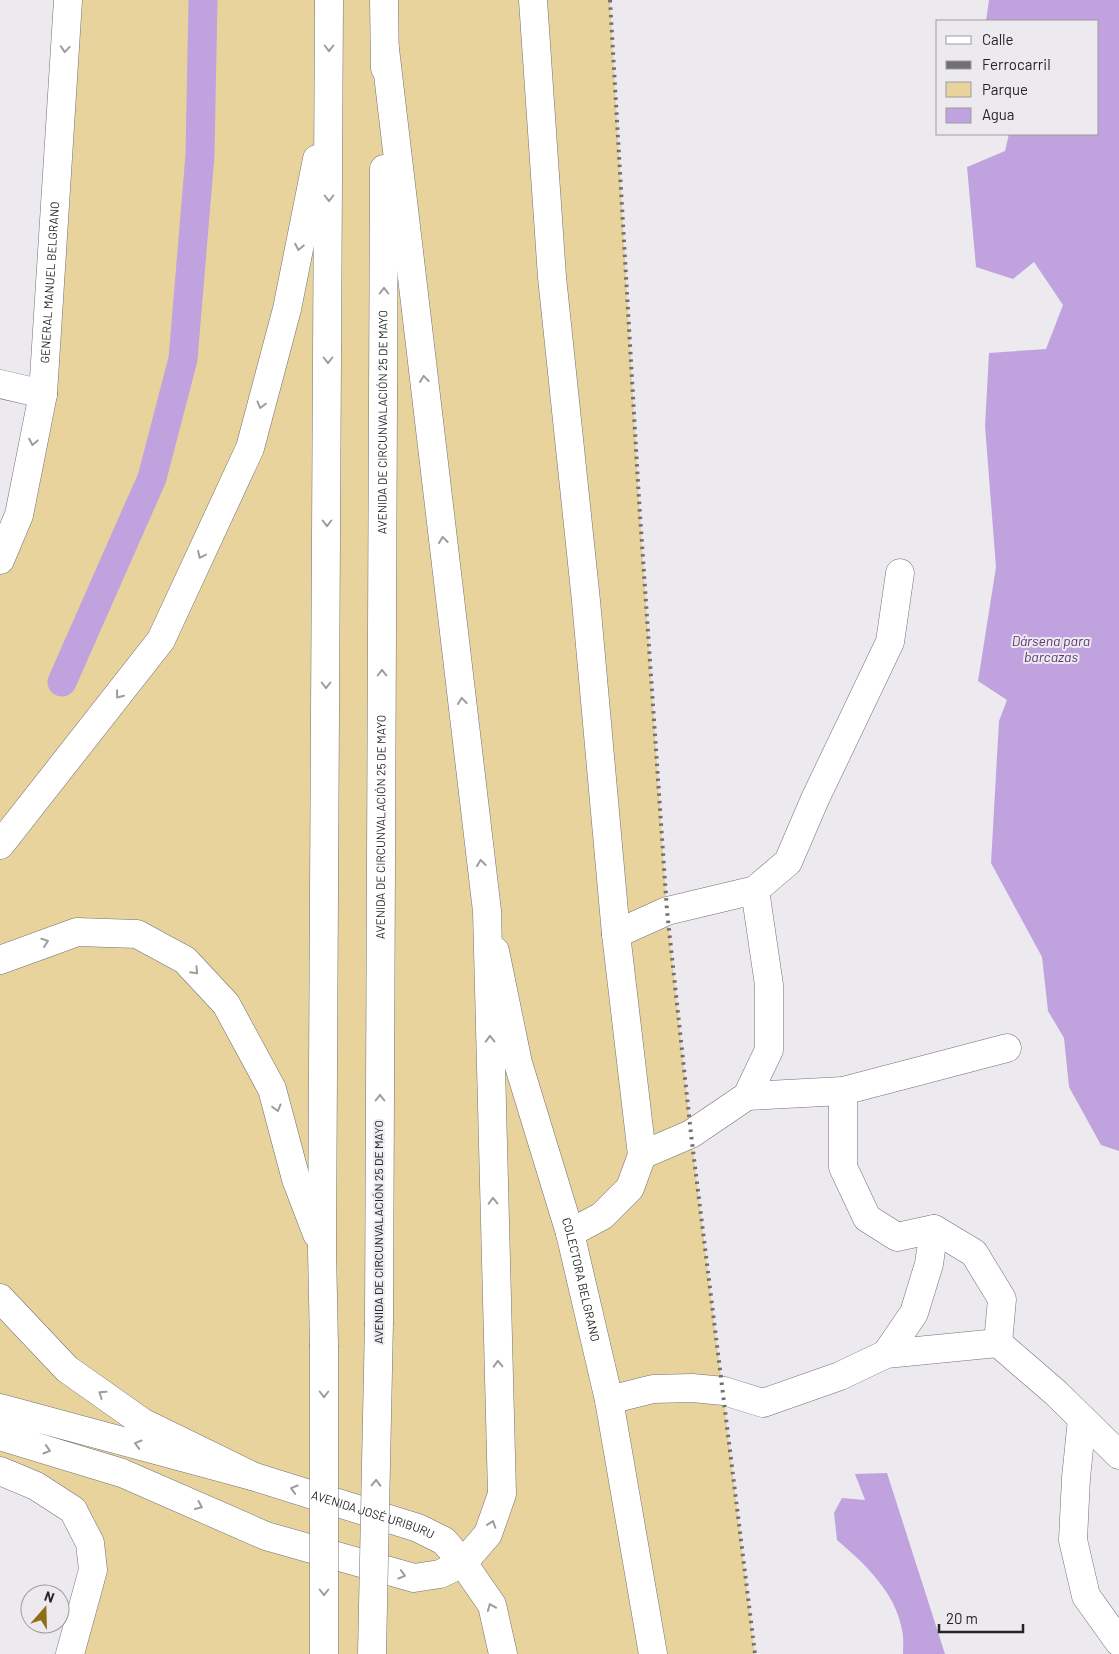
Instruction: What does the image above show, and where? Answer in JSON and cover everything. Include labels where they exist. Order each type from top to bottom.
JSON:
[{"type":"main road","name":"GENERAL MANUEL BELGRANO","points":[[0,560],[19,515],[43,394],[68,0]]},
{"type":"main road","points":[[324,1654],[324,1345],[322,1250],[329,0]]},
{"type":"main road","name":"AVENIDA DE CIRCUNVALACIÓN 25 DE MAYO","points":[[372,1654],[379,1322],[384,0]]},
{"type":"main road","points":[[533,0],[552,277],[586,601],[616,934],[642,1155],[630,1188],[602,1216],[570,1233]]},
{"type":"main road","points":[[0,1436],[122,1472],[266,1536],[414,1578],[440,1574],[463,1563],[488,1534],[502,1494],[487,911],[385,49]]},
{"type":"main road","points":[[0,845],[161,640],[250,448],[286,309],[329,96]]},
{"type":"main road","points":[[0,384],[43,394]]},
{"type":"main road","points":[[616,934],[667,912],[755,890],[788,862],[815,799],[890,642],[900,572]]},
{"type":"main road","points":[[642,1155],[691,1134],[746,1096],[769,1050],[769,985],[755,890]]},
{"type":"main road","name":"COLECTORA BELGRANO","points":[[487,911],[518,1063],[570,1233],[609,1400],[653,1654]]},
{"type":"main road","points":[[0,960],[77,932],[137,934],[185,960],[226,1004],[272,1089],[296,1178],[322,1250]]},
{"type":"main road","points":[[746,1096],[843,1091],[1007,1048]]},
{"type":"main road","points":[[843,1091],[843,1167],[867,1218],[897,1237],[934,1229],[974,1253],[1002,1299],[998,1343]]},
{"type":"main road","points":[[886,1354],[914,1313],[930,1264],[934,1229]]},
{"type":"main road","points":[[0,1298],[67,1369],[142,1422],[252,1476]]},
{"type":"main road","points":[[609,1400],[653,1388],[692,1388],[724,1391],[763,1402],[840,1376],[886,1354],[998,1343],[1119,1455]]},
{"type":"main road","name":"AVENIDA JOSÉ URIBURU","points":[[0,1408],[252,1476],[418,1528],[444,1541],[463,1563],[492,1605],[503,1654]]},
{"type":"main road","points":[[1082,1419],[1076,1478],[1073,1540],[1086,1596],[1119,1642]]},
{"type":"main road","points":[[0,1471],[36,1486],[73,1510],[90,1543],[93,1570],[70,1654]]},
{"type":"green space","points":[[68,0],[610,0],[639,500],[667,911],[691,1134],[755,1654],[70,1654],[93,1570],[73,1510],[0,1471],[0,560],[19,515]]},
{"type":"water","name":"Dársena para barcazas","points":[[989,0],[1119,0],[1119,1151],[1101,1145],[1069,1087],[1064,1038],[1048,1011],[1042,957],[991,863],[999,721],[1007,700],[978,681],[996,567],[985,426],[989,353],[1046,349],[1063,305],[1034,262],[1013,279],[976,267],[967,167],[1005,151],[1009,135],[1099,135],[1099,20],[986,20]]},
{"type":"water","points":[[887,1473],[945,1654],[903,1654],[903,1633],[899,1616],[886,1591],[868,1569],[837,1540],[834,1513],[842,1498],[865,1500],[855,1474]]},
{"type":"waterway","points":[[62,682],[152,478],[183,359],[200,155],[203,0]]},
{"type":"railway","points":[[610,0],[639,500],[667,911],[691,1134],[755,1654]]}]
